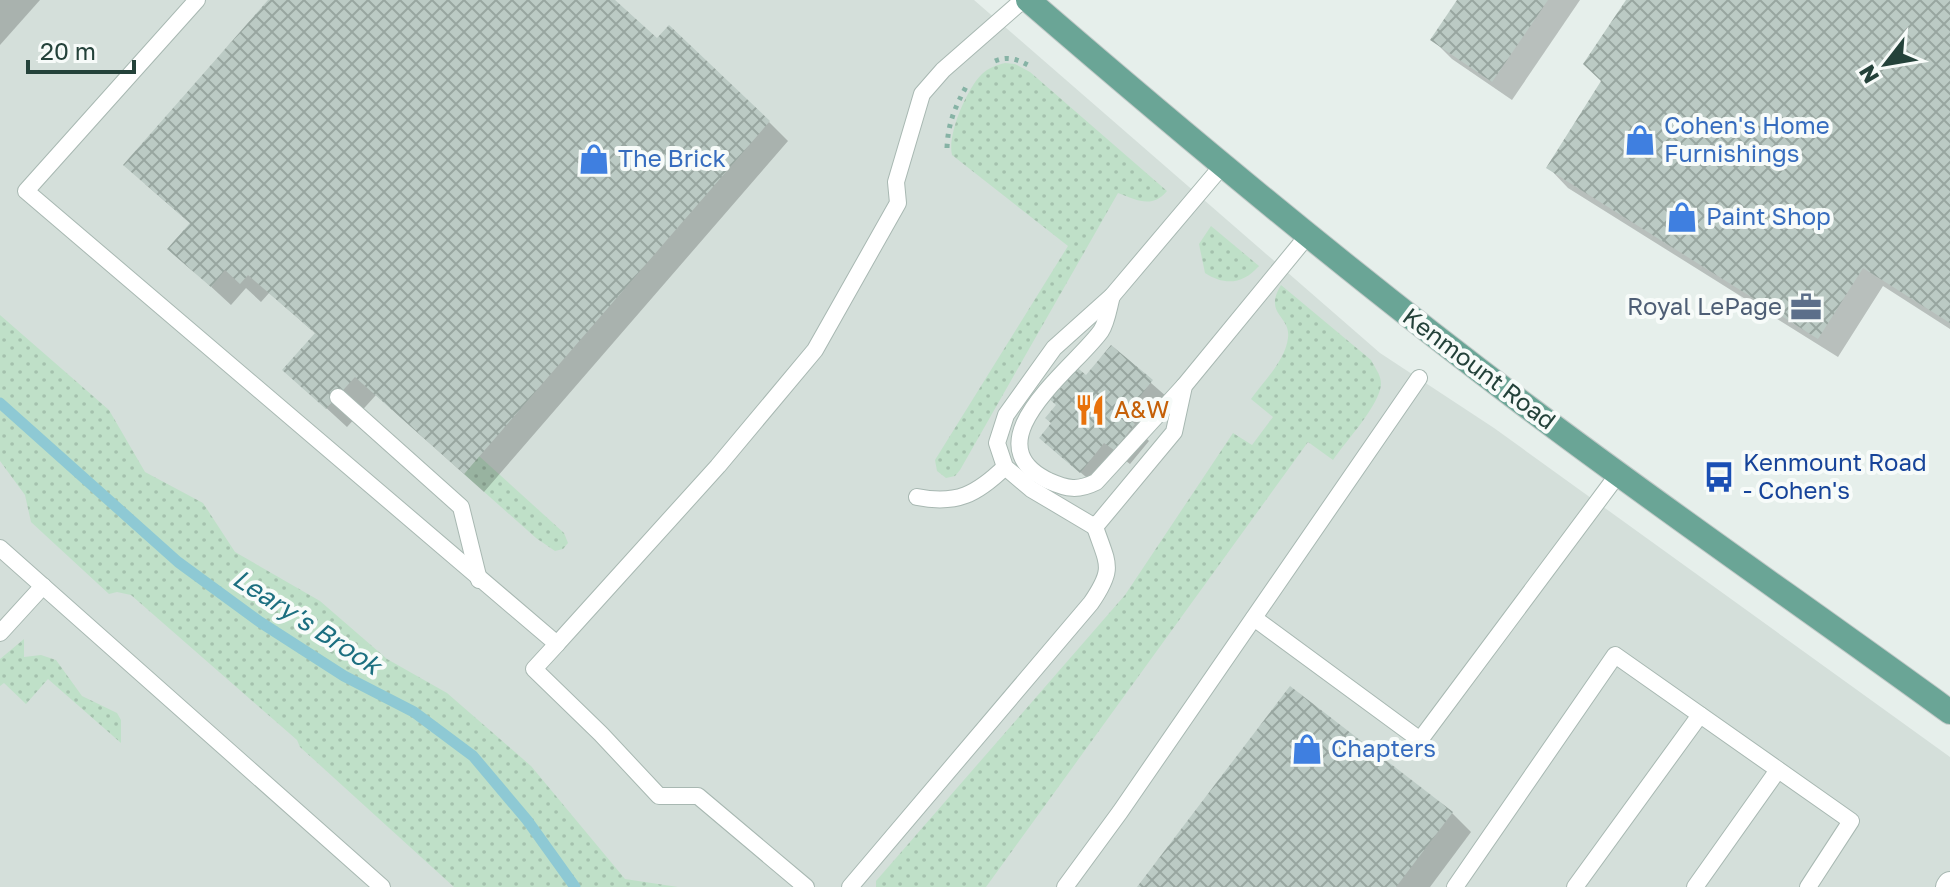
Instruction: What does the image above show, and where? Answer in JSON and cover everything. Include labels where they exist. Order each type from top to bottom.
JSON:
[{"type":"main road","name":"Kenmount Road","points":[[1026,0],[1222,166],[1406,314],[1619,473],[1950,712]]},
{"type":"lane","points":[[197,0],[26,191],[557,644]]},
{"type":"lane","points":[[806,887],[698,796],[659,796],[534,669],[718,466],[815,350],[898,203],[896,182],[922,94],[943,70],[1026,0]]},
{"type":"lane","points":[[850,887],[1091,603],[1106,580],[1108,566],[1095,527],[1031,489],[1005,467],[997,443],[1006,415],[1054,348],[1112,296],[1222,166]]},
{"type":"lane","points":[[1112,296],[1102,329],[1038,399],[1019,439],[1021,451],[1031,468],[1044,479],[1071,489],[1096,482],[1184,386],[1308,235]]},
{"type":"lane","points":[[1065,887],[1419,378]]},
{"type":"lane","points":[[1095,527],[1174,432],[1184,386]]},
{"type":"lane","points":[[338,397],[461,507],[479,580]]},
{"type":"lane","points":[[917,497],[950,501],[983,488],[1005,467]]},
{"type":"lane","points":[[1254,618],[1420,740],[1619,473]]},
{"type":"lane","points":[[0,548],[382,887]]},
{"type":"lane","points":[[0,633],[43,586]]},
{"type":"lane","points":[[1455,887],[1615,655],[1851,821],[1808,887]]},
{"type":"lane","points":[[1575,887],[1700,715]]},
{"type":"lane","points":[[1695,887],[1778,770]]},
{"type":"path","points":[[987,65],[1001,58],[1016,59],[1028,65]]},
{"type":"path","points":[[947,148],[953,109],[970,82]]},
{"type":"shaded area","points":[[0,0],[974,0],[1380,353],[1494,428],[1950,757],[1950,887],[0,887]]},
{"type":"green space","points":[[1005,63],[1015,64],[1030,72],[1167,191],[1150,201],[1118,193],[960,470],[955,476],[946,478],[937,471],[935,460],[1068,246],[952,155],[955,124],[970,90],[984,72]]},
{"type":"green space","points":[[1211,226],[1259,266],[1247,277],[1234,281],[1220,280],[1205,273],[1199,244]]},
{"type":"green space","points":[[1281,285],[1371,360],[1381,384],[1369,413],[1333,460],[1308,442],[986,887],[876,887],[876,881],[1125,595],[1233,433],[1252,445],[1273,417],[1251,399],[1283,355],[1286,346],[1288,330],[1275,303]]},
{"type":"green space","points":[[0,315],[109,410],[145,472],[203,503],[235,552],[320,601],[387,659],[447,693],[531,766],[625,879],[678,887],[454,887],[300,747],[297,740],[131,595],[109,594],[31,522],[25,495],[0,461]]},
{"type":"green space","points":[[479,456],[564,533],[568,543],[563,549],[555,551],[536,538],[464,474]]},
{"type":"green space","points":[[24,639],[24,657],[41,655],[56,660],[82,696],[117,713],[121,720],[121,743],[48,679],[26,704],[4,683],[0,686],[0,659]]},
{"type":"building","points":[[268,0],[615,0],[657,38],[669,25],[770,121],[464,474],[355,377],[326,409],[282,370],[315,333],[248,275],[240,284],[225,270],[211,287],[167,249],[190,223],[123,165]]},
{"type":"building","points":[[1457,0],[1548,0],[1492,82],[1430,40]]},
{"type":"building","points":[[1626,0],[1950,0],[1950,323],[1863,268],[1818,339],[1546,168],[1601,81],[1583,64]]},
{"type":"building","name":"A&W","points":[[1111,345],[1153,380],[1125,415],[1135,424],[1114,450],[1104,443],[1080,473],[1039,438],[1051,423],[1045,418],[1056,405],[1047,397],[1074,365],[1086,375]]},
{"type":"building","name":"Chapters","points":[[1290,686],[1453,812],[1396,887],[1137,887]]},
{"type":"waterway","name":"Leary's Brook","points":[[0,403],[178,562],[260,622],[344,676],[414,712],[473,756],[527,820],[575,887]]},
{"type":"place","name":"Cohen's Home Furnishings","points":[[1640,140]]},
{"type":"place","name":"The Brick","points":[[594,159]]},
{"type":"place","name":"Paint Shop","points":[[1682,217]]},
{"type":"place","name":"Royal LePage","points":[[1806,307]]},
{"type":"place","name":"A&W","points":[[1090,410]]},
{"type":"place","name":"Kenmount Road - Cohen's","points":[[1719,477]]},
{"type":"place","name":"Chapters","points":[[1307,749]]}]
